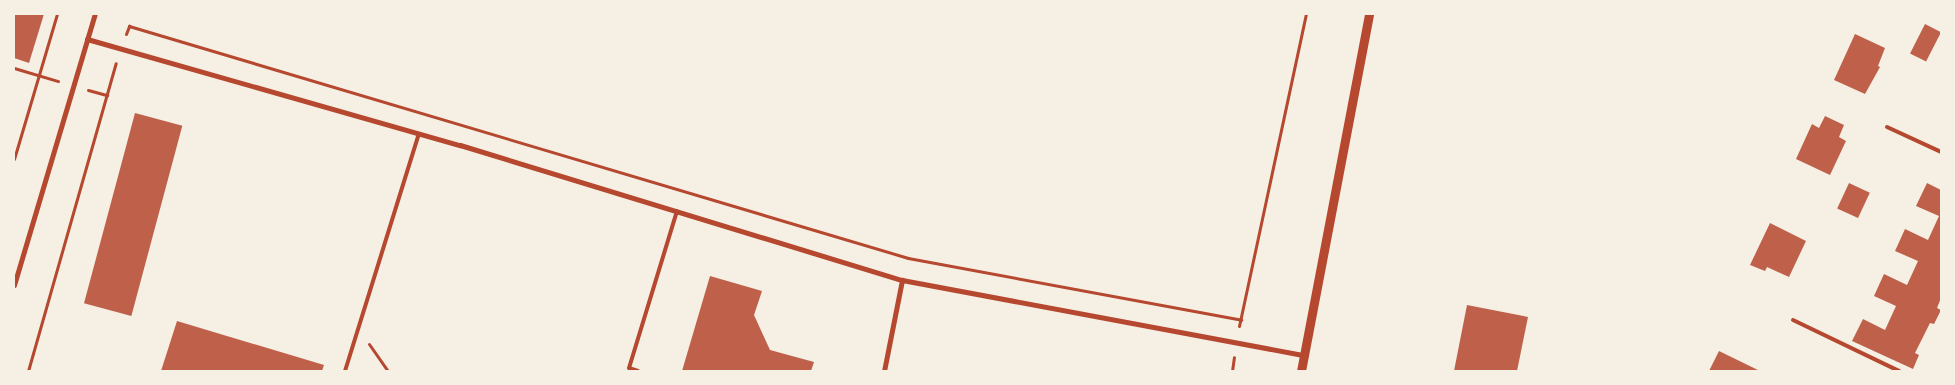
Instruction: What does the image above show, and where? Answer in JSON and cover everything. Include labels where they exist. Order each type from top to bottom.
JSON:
[{"type":"street","points":[[14,285],[95,14]]},
{"type":"street","points":[[1301,371],[1369,14]]},
{"type":"street","points":[[87,39],[420,134],[902,280],[1304,355]]},
{"type":"street","points":[[884,371],[902,280]]},
{"type":"lane","points":[[1887,127],[1941,152]]},
{"type":"lane","points":[[345,371],[420,134]]},
{"type":"lane","points":[[638,371],[629,368],[677,211]]},
{"type":"lane","points":[[1793,320],[1899,371]]},
{"type":"path","points":[[14,159],[57,14]]},
{"type":"path","points":[[1236,343],[1306,14]]},
{"type":"path","points":[[28,371],[120,48],[129,26],[908,258],[1241,320]]},
{"type":"path","points":[[357,333],[376,350],[388,371]]},
{"type":"building","points":[[14,14],[44,14],[29,63],[14,58]]},
{"type":"building","points":[[1925,24],[1941,32],[1926,62],[1910,53]]},
{"type":"building","points":[[1855,34],[1885,48],[1878,66],[1880,67],[1865,94],[1834,80]]},
{"type":"building","points":[[135,113],[182,126],[131,316],[84,303]]},
{"type":"building","points":[[1825,116],[1844,125],[1839,137],[1846,141],[1830,175],[1796,159],[1812,124],[1819,128]]},
{"type":"building","points":[[1849,183],[1870,193],[1858,218],[1837,208]]},
{"type":"building","points":[[1927,183],[1941,190],[1941,298],[1937,308],[1941,310],[1934,324],[1930,323],[1915,353],[1919,355],[1913,369],[1852,341],[1863,319],[1885,330],[1896,306],[1874,296],[1884,274],[1907,285],[1918,261],[1895,251],[1905,229],[1928,240],[1939,216],[1916,206]]},
{"type":"building","points":[[1770,223],[1806,241],[1789,277],[1767,267],[1765,271],[1750,265]]},
{"type":"building","points":[[710,276],[762,291],[754,315],[770,350],[814,362],[811,371],[682,371]]},
{"type":"building","points":[[1467,305],[1528,317],[1517,371],[1454,371]]},
{"type":"building","points":[[177,321],[324,365],[322,371],[161,371]]},
{"type":"building","points":[[1719,351],[1760,371],[1709,371]]}]
